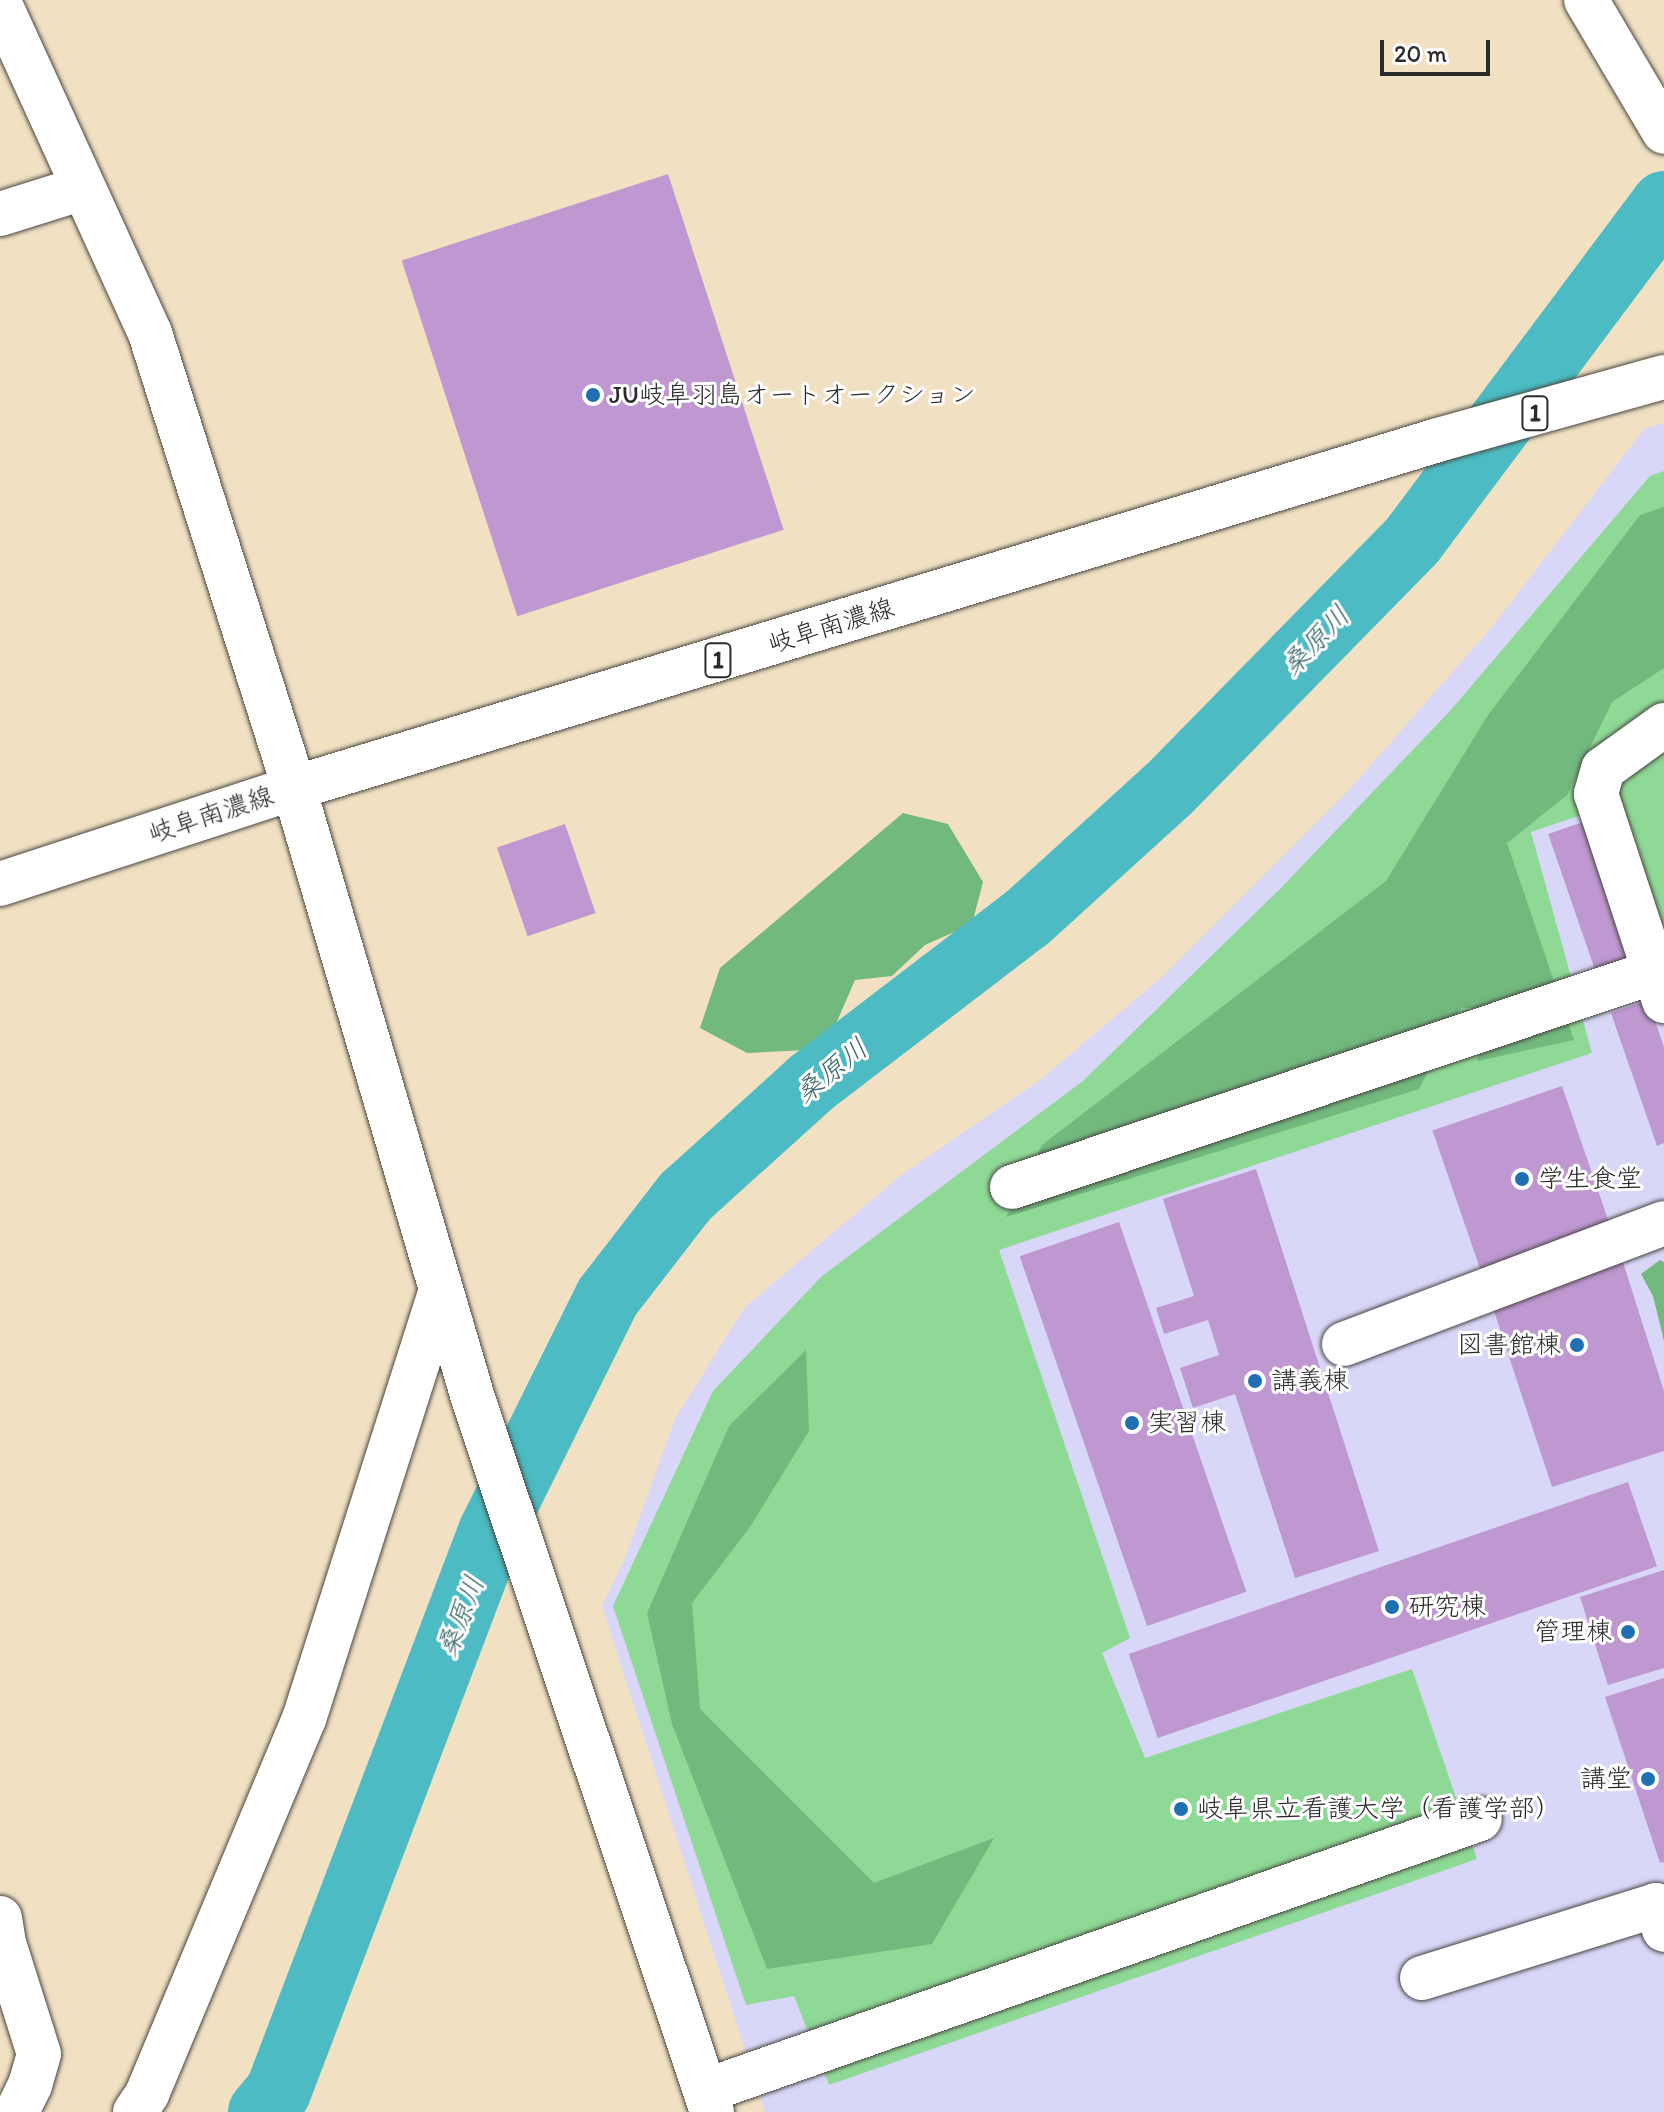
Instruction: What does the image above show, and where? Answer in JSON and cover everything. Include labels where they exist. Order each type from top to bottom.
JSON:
[{"type":"street","points":[[1586,0],[1664,132]]},
{"type":"street","points":[[0,4],[150,333],[294,788],[473,1398],[709,2102],[1480,1819]]},
{"type":"street","points":[[0,214],[83,188]]},
{"type":"street","name":"岐阜南濃線","points":[[0,884],[294,788],[1438,440],[1648,381]]},
{"type":"street","points":[[1012,1187],[1659,986],[1596,794],[1603,769],[1664,725]]},
{"type":"street","points":[[1344,1344],[1664,1223]]},
{"type":"street","points":[[135,2112],[147,2094],[304,1719],[441,1291]]},
{"type":"street","points":[[1422,1978],[1656,1905],[1664,1930]]},
{"type":"street","points":[[0,1918],[20,2057],[30,2085],[17,2112]]},
{"type":"shaded area","points":[[1664,423],[1664,2112],[765,2112],[602,1606],[625,1558],[675,1419],[745,1307],[900,1176],[1040,1080],[1162,977],[1348,791],[1492,627],[1644,429]]},
{"type":"green space","points":[[1664,471],[1664,928],[1620,802],[1531,832],[1592,1053],[999,1250],[1130,1638],[1102,1653],[1145,1758],[1412,1669],[1477,1859],[829,2085],[794,1996],[746,2005],[613,1606],[713,1391],[822,1276],[1083,1081],[1280,889],[1450,711],[1650,476]]},
{"type":"green space","points":[[1664,507],[1664,668],[1612,702],[1567,795],[1507,843],[1574,1040],[1477,1061],[1495,1008],[1461,1008],[1419,1089],[1006,1217],[1042,1145],[1386,881],[1488,715],[1640,515]]},
{"type":"green space","points":[[903,813],[948,824],[983,882],[972,924],[925,945],[892,976],[855,980],[825,1049],[747,1053],[700,1028],[720,968]]},
{"type":"green space","points":[[1660,1260],[1664,1262],[1664,1341],[1653,1296],[1641,1274]]},
{"type":"green space","points":[[806,1350],[809,1431],[750,1527],[692,1603],[700,1709],[874,1883],[994,1838],[932,1944],[767,1969],[672,1724],[647,1613],[729,1426]]},
{"type":"building","name":"JU岐阜羽島オートオークション","points":[[668,174],[784,530],[517,616],[402,261]]},
{"type":"building","points":[[1586,821],[1633,956],[1595,969],[1548,834]]},
{"type":"building","points":[[565,824],[596,913],[528,936],[497,847]]},
{"type":"building","points":[[1648,1000],[1664,1047],[1664,1143],[1657,1146],[1611,1013]]},
{"type":"building","name":"学生食堂","points":[[1562,1086],[1611,1229],[1482,1273],[1432,1131]]},
{"type":"building","name":"講義棟","points":[[1256,1169],[1379,1551],[1295,1578],[1235,1394],[1193,1408],[1180,1368],[1219,1355],[1208,1320],[1164,1334],[1156,1308],[1194,1296],[1163,1199]]},
{"type":"building","name":"実習棟","points":[[1119,1222],[1246,1592],[1147,1626],[1020,1256]]},
{"type":"building","name":"図書館棟","points":[[1621,1256],[1664,1391],[1664,1451],[1552,1487],[1490,1299]]},
{"type":"building","name":"研究棟","points":[[1628,1482],[1657,1566],[1158,1738],[1129,1654]]},
{"type":"building","name":"管理棟","points":[[1664,1570],[1664,1668],[1608,1685],[1580,1597]]},
{"type":"building","name":"講堂","points":[[1664,1678],[1664,1862],[1660,1863],[1605,1697]]},
{"type":"waterway","name":"桑原川","points":[[261,2112],[278,2092],[491,1532],[607,1298],[685,1197],[811,1083],[1027,918],[1169,789],[1412,541],[1664,204]]},
{"type":"place","name":"JU岐阜羽島オートオークション","points":[[593,395]]},
{"type":"place","name":"学生食堂","points":[[1522,1179]]},
{"type":"place","name":"図書館棟","points":[[1577,1345]]},
{"type":"place","name":"講義棟","points":[[1255,1381]]},
{"type":"place","name":"実習棟","points":[[1132,1423]]},
{"type":"place","name":"研究棟","points":[[1392,1607]]},
{"type":"place","name":"管理棟","points":[[1628,1632]]},
{"type":"place","name":"講堂","points":[[1648,1779]]},
{"type":"place","name":"岐阜県立看護大学（看護学部）","points":[[1181,1809]]}]
